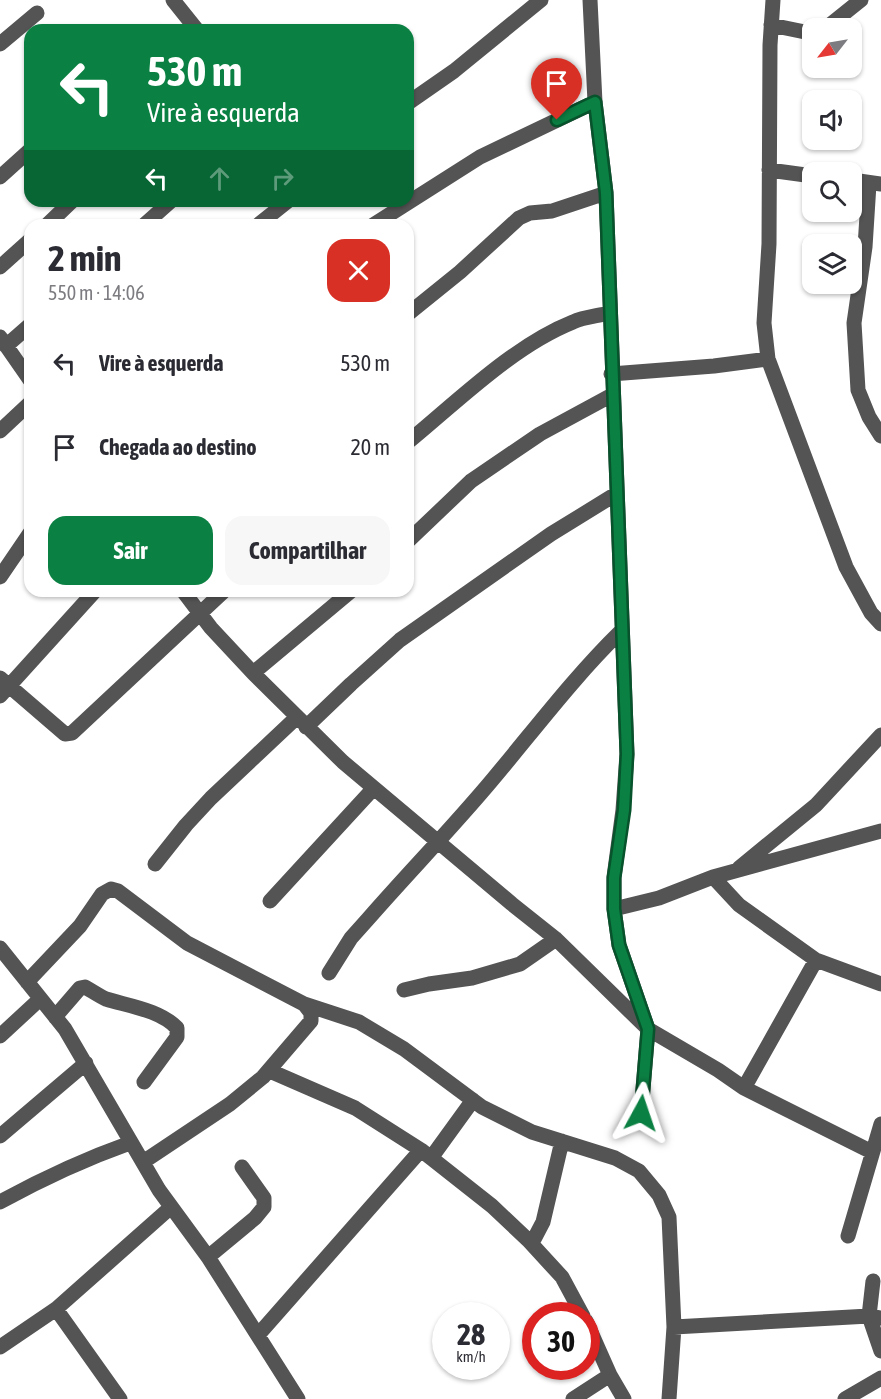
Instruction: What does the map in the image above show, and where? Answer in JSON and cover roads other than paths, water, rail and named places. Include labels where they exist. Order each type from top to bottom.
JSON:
[{"type":"street","points":[[173,0],[192,24]]},
{"type":"street","points":[[414,99],[453,71],[541,0]]},
{"type":"street","points":[[590,0],[595,102],[606,193],[627,754],[624,810],[614,878],[614,909],[619,945],[648,1029],[641,1113]]},
{"type":"street","points":[[772,0],[769,244],[764,323],[768,359],[846,567],[871,613],[881,624]]},
{"type":"street","points":[[836,18],[861,0]]},
{"type":"street","points":[[0,44],[37,13]]},
{"type":"street","points":[[771,25],[802,31]]},
{"type":"street","points":[[414,199],[480,158],[595,102]]},
{"type":"street","points":[[0,177],[24,155]]},
{"type":"street","points":[[769,170],[802,174]]},
{"type":"street","points":[[875,184],[854,322],[858,390],[869,417],[881,436]]},
{"type":"street","points":[[414,309],[460,272],[519,218],[530,213],[552,212],[606,193]]},
{"type":"street","points":[[53,219],[66,207]]},
{"type":"street","points":[[151,219],[164,207]]},
{"type":"street","points":[[266,219],[280,207]]},
{"type":"street","points":[[382,219],[401,207]]},
{"type":"street","points":[[0,267],[24,245]]},
{"type":"street","points":[[414,437],[509,359],[552,332],[576,321],[609,314]]},
{"type":"street","points":[[24,329],[3,341],[24,371]]},
{"type":"street","points":[[611,374],[714,366],[768,359]]},
{"type":"street","points":[[414,535],[471,481],[540,434],[612,395]]},
{"type":"street","points":[[0,431],[24,409]]},
{"type":"street","points":[[155,864],[186,825],[212,798],[351,684],[400,640],[551,534],[616,494]]},
{"type":"street","points":[[0,577],[24,542]]},
{"type":"street","points":[[89,597],[3,686],[64,734],[72,733],[218,597]]},
{"type":"street","points":[[187,597],[253,674],[301,723],[373,789],[556,939],[648,1029],[744,1088],[872,1152]]},
{"type":"street","points":[[253,674],[344,597]]},
{"type":"street","points":[[329,973],[351,938],[492,781],[590,662],[621,631]]},
{"type":"street","points":[[734,872],[816,805],[881,735]]},
{"type":"street","points":[[270,901],[373,789]]},
{"type":"street","points":[[614,909],[660,898],[713,877],[881,831]]},
{"type":"street","points":[[713,877],[739,905],[816,960],[881,984]]},
{"type":"street","points":[[27,982],[80,926],[102,894],[111,889],[118,891],[187,943],[304,1004],[359,1022],[404,1049],[482,1107],[532,1131],[615,1158],[639,1171],[659,1195],[669,1217],[674,1327],[669,1399]]},
{"type":"street","points":[[404,990],[472,978],[520,964],[556,939]]},
{"type":"street","points":[[0,948],[65,1029],[170,1208],[208,1257],[298,1399]]},
{"type":"street","points":[[744,1088],[816,960]]},
{"type":"street","points":[[55,1017],[80,988],[85,987],[106,999],[124,1002],[170,1021],[177,1028],[177,1037],[144,1082]]},
{"type":"street","points":[[0,1036],[40,999]]},
{"type":"street","points":[[142,1162],[230,1104],[270,1071],[311,1021],[311,1013],[304,1004]]},
{"type":"street","points":[[0,1136],[86,1063]]},
{"type":"street","points":[[270,1071],[355,1108],[426,1154],[492,1206],[532,1244],[562,1277],[575,1302]]},
{"type":"street","points":[[258,1335],[473,1100]]},
{"type":"street","points":[[848,1236],[881,1124]]},
{"type":"street","points":[[532,1244],[543,1222],[562,1141]]},
{"type":"street","points":[[0,1202],[87,1158],[130,1143]]},
{"type":"street","points":[[208,1257],[255,1218],[264,1207],[264,1198],[242,1167]]},
{"type":"street","points":[[0,1347],[56,1309],[170,1208]]},
{"type":"street","points":[[873,1281],[875,1317],[881,1351]]},
{"type":"street","points":[[56,1309],[120,1399]]},
{"type":"street","points":[[674,1327],[875,1317]]},
{"type":"street","points":[[600,1352],[624,1399]]},
{"type":"street","points":[[573,1399],[610,1375]]},
{"type":"street","points":[[845,1399],[881,1378]]}]
